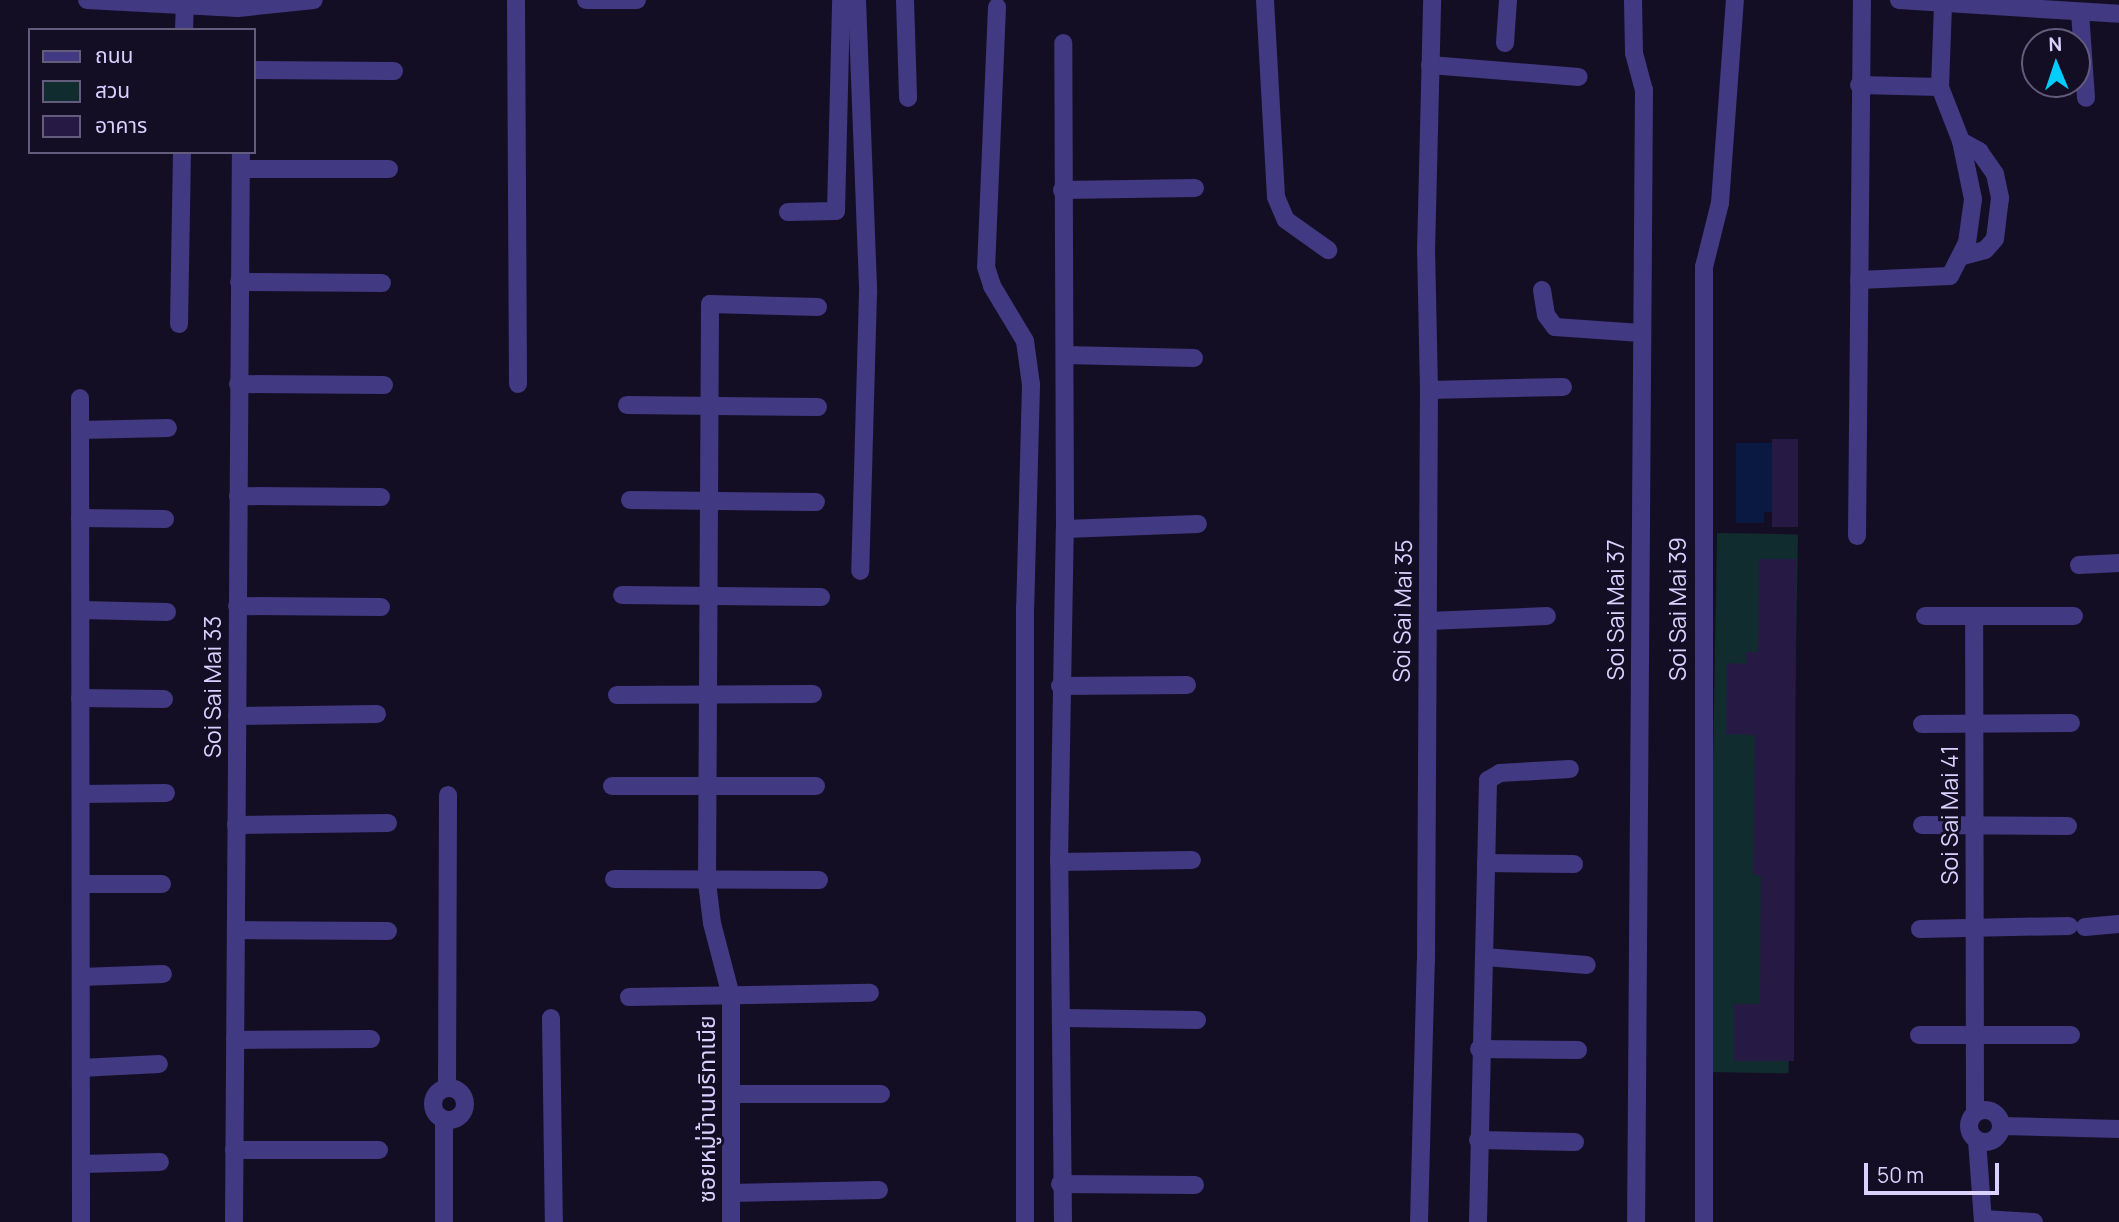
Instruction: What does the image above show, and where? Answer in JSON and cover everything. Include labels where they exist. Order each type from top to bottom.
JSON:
[{"type":"street","points":[[87,0],[238,8],[314,0]]},
{"type":"street","points":[[516,0],[518,384]]},
{"type":"street","points":[[586,0],[637,0]]},
{"type":"street","points":[[788,212],[836,211],[841,0]]},
{"type":"street","points":[[857,0],[868,293],[860,571]]},
{"type":"street","points":[[905,0],[908,98]]},
{"type":"street","points":[[1265,0],[1276,197],[1286,220],[1328,250]]},
{"type":"street","name":"Soi Sai Mai 35","points":[[1419,1222],[1428,621],[1429,390],[1426,251],[1432,0]]},
{"type":"street","points":[[1504,43],[1508,0]]},
{"type":"street","name":"Soi Sai Mai 37","points":[[1633,0],[1634,53],[1644,90],[1636,1222]]},
{"type":"street","name":"Soi Sai Mai 39","points":[[1704,1222],[1704,267],[1720,203],[1735,0]]},
{"type":"street","points":[[1857,536],[1858,85],[1862,0]]},
{"type":"street","points":[[1899,0],[1943,6],[2119,14]]},
{"type":"street","points":[[184,28],[185,6]]},
{"type":"street","points":[[1859,281],[1950,276],[1962,257],[1973,199],[1961,141],[1940,87],[1943,6]]},
{"type":"street","points":[[997,7],[986,267],[992,286],[1025,341],[1031,384],[1024,607],[1025,1222]]},
{"type":"street","points":[[2080,12],[2081,28]]},
{"type":"street","points":[[1063,43],[1065,529],[1060,686],[1059,862],[1063,1018],[1060,1184],[1063,1222]]},
{"type":"street","points":[[1430,65],[1579,77]]},
{"type":"street","points":[[256,70],[394,71]]},
{"type":"street","points":[[1858,85],[1940,87]]},
{"type":"street","points":[[1961,141],[1979,151],[1995,174],[2000,198],[1995,239],[1985,250],[1962,257]]},
{"type":"street","points":[[179,324],[182,154]]},
{"type":"street","points":[[241,161],[389,169]]},
{"type":"street","name":"Soi Sai Mai 33","points":[[234,1222],[241,161]]},
{"type":"street","points":[[1062,190],[1195,188]]},
{"type":"street","points":[[239,282],[382,283]]},
{"type":"street","points":[[1542,290],[1546,315],[1555,327],[1641,333]]},
{"type":"street","name":"ซอยหมู่บ้านบริทาเนีย","points":[[731,1222],[731,996],[712,923],[708,880],[712,406],[710,303],[818,307]]},
{"type":"street","points":[[1065,355],[1194,358]]},
{"type":"street","points":[[238,384],[384,385]]},
{"type":"street","points":[[1429,390],[1563,387]]},
{"type":"street","points":[[80,398],[81,1222]]},
{"type":"street","points":[[627,405],[818,407]]},
{"type":"street","points":[[80,430],[168,428]]},
{"type":"street","points":[[238,496],[381,497]]},
{"type":"street","points":[[630,500],[816,502]]},
{"type":"street","points":[[80,518],[165,519]]},
{"type":"street","points":[[1065,529],[1198,524]]},
{"type":"street","points":[[2079,565],[2119,563]]},
{"type":"street","points":[[622,595],[821,597]]},
{"type":"street","points":[[237,606],[381,607]]},
{"type":"street","points":[[80,610],[167,612]]},
{"type":"street","points":[[1428,621],[1547,616]]},
{"type":"street","points":[[1925,616],[2074,616]]},
{"type":"street","name":"Soi Sai Mai 41","points":[[1974,616],[1973,929],[1977,1034],[1975,1113]]},
{"type":"street","points":[[1060,686],[1187,685]]},
{"type":"street","points":[[617,695],[813,694]]},
{"type":"street","points":[[80,698],[164,699]]},
{"type":"street","points":[[237,716],[377,714]]},
{"type":"street","points":[[1922,724],[2071,723]]},
{"type":"street","points":[[1478,1222],[1479,1049],[1485,957],[1486,790],[1492,775],[1570,769]]},
{"type":"street","points":[[611,786],[816,786]]},
{"type":"street","points":[[81,794],[166,793]]},
{"type":"street","points":[[444,1222],[444,1120],[432,1106],[436,1094],[447,1087],[448,795]]},
{"type":"street","points":[[236,825],[388,823]]},
{"type":"street","points":[[1922,825],[2068,826]]},
{"type":"street","points":[[1059,862],[1192,860]]},
{"type":"street","points":[[1486,863],[1574,864]]},
{"type":"street","points":[[614,879],[819,880]]},
{"type":"street","points":[[81,884],[162,884]]},
{"type":"street","points":[[1920,929],[2119,924]]},
{"type":"street","points":[[236,930],[388,932]]},
{"type":"street","points":[[1485,957],[1587,965]]},
{"type":"street","points":[[81,977],[163,974]]},
{"type":"street","points":[[629,997],[870,993]]},
{"type":"street","points":[[551,1018],[554,1222]]},
{"type":"street","points":[[1063,1018],[1197,1020]]},
{"type":"street","points":[[1919,1035],[2071,1035]]},
{"type":"street","points":[[235,1040],[370,1039]]},
{"type":"street","points":[[1479,1049],[1578,1050]]},
{"type":"street","points":[[81,1068],[159,1064]]},
{"type":"street","points":[[731,1094],[881,1094]]},
{"type":"street","points":[[2001,1126],[1992,1111],[1975,1113],[1968,1127],[1977,1140],[1983,1221],[2034,1222]]},
{"type":"street","points":[[2001,1126],[2119,1129]]},
{"type":"street","points":[[1977,1140],[1993,1140],[2001,1126]]},
{"type":"street","points":[[1478,1140],[1575,1142]]},
{"type":"street","points":[[234,1150],[379,1150]]},
{"type":"street","points":[[81,1164],[160,1162]]},
{"type":"street","points":[[1060,1184],[1195,1185]]},
{"type":"street","points":[[731,1193],[879,1190]]},
{"type":"green space","points":[[1717,533],[1798,534],[1789,1073],[1708,1072]]},
{"type":"water","points":[[1736,443],[1772,443],[1772,512],[1764,512],[1764,523],[1736,523]]},
{"type":"building","points":[[1772,439],[1798,439],[1798,527],[1772,527]]},
{"type":"building","points":[[1759,559],[1796,559],[1794,1061],[1734,1061],[1734,1004],[1760,1004],[1761,875],[1753,875],[1755,735],[1726,734],[1727,663],[1746,664],[1746,652],[1758,652]]}]
